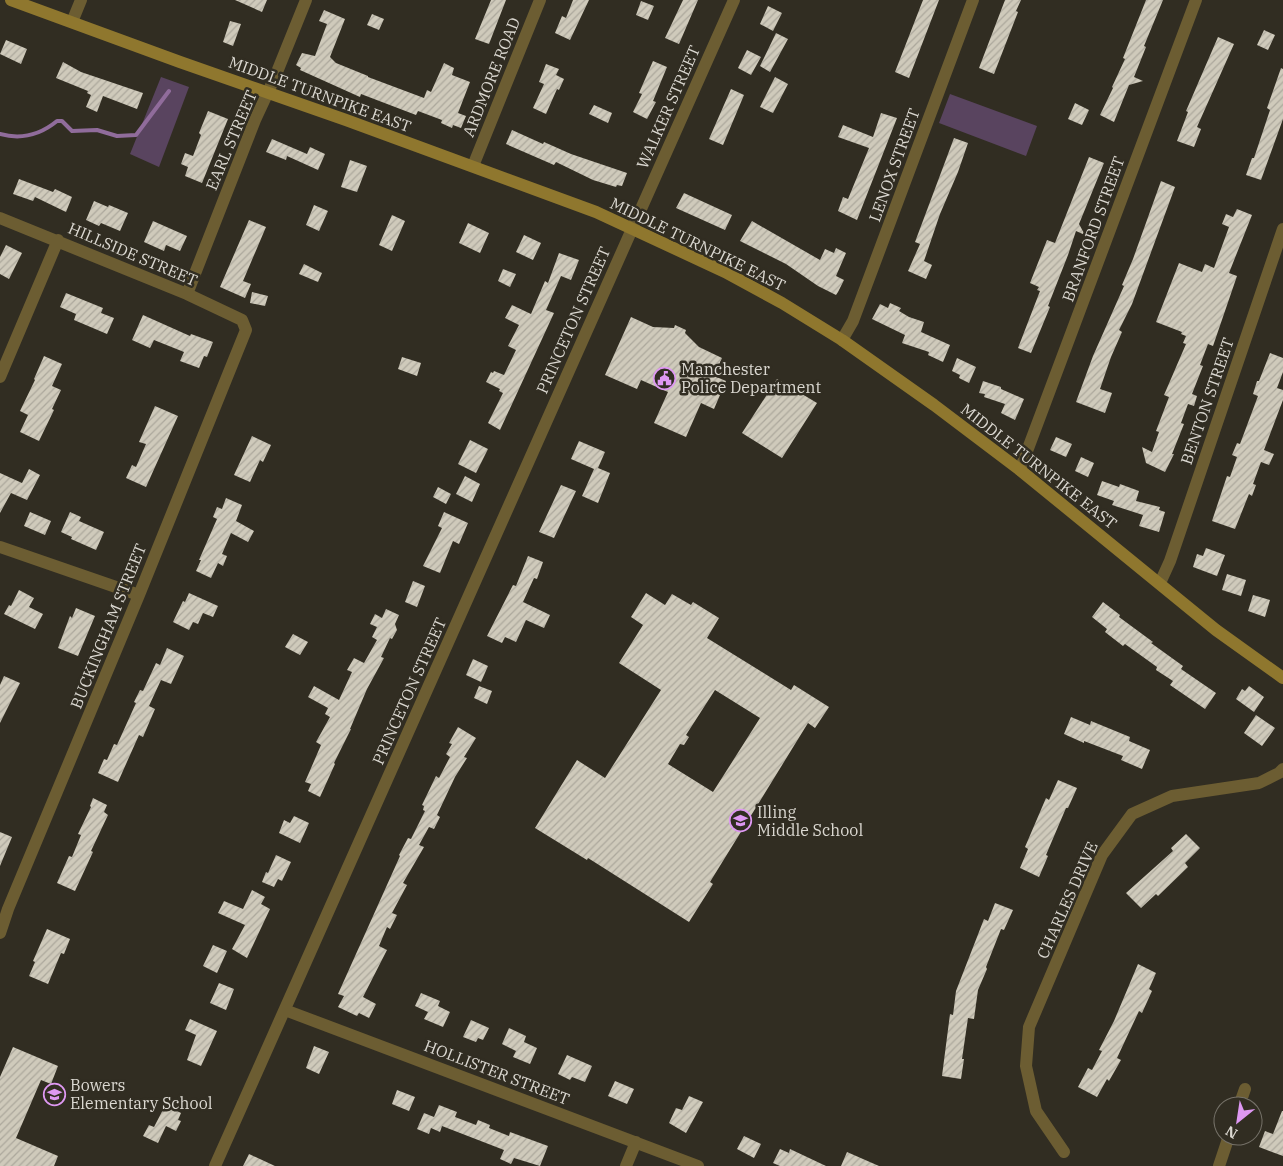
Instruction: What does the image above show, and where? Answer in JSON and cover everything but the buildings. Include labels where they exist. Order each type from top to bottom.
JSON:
[{"type":"main road","name":"MIDDLE TURNPIKE EAST","points":[[11,0],[596,212],[725,272],[782,303],[842,340],[934,405],[1020,470],[1216,630],[1283,678]]},
{"type":"street","points":[[72,22],[81,0]]},
{"type":"street","name":"EARL STREET","points":[[187,294],[255,120],[269,92],[306,0]]},
{"type":"street","name":"ARDMORE ROAD","points":[[472,166],[540,0]]},
{"type":"street","name":"WALKER STREET","points":[[632,228],[734,0]]},
{"type":"street","name":"LENOX STREET","points":[[842,340],[853,321],[973,0]]},
{"type":"street","name":"BRANFORD STREET","points":[[1020,470],[1196,0]]},
{"type":"street","name":"HILLSIDE STREET","points":[[0,218],[187,294],[242,320],[246,330]]},
{"type":"street","name":"PRINCETON STREET","points":[[215,1166],[632,228]]},
{"type":"street","name":"BENTON STREET","points":[[1160,583],[1170,561],[1283,229]]},
{"type":"street","points":[[0,377],[58,240]]},
{"type":"street","name":"BUCKINGHAM STREET","points":[[0,934],[4,907],[139,595],[246,330]]},
{"type":"street","points":[[0,548],[139,595]]},
{"type":"street","name":"CHARLES DRIVE","points":[[1064,1152],[1036,1111],[1026,1066],[1029,1027],[1102,855],[1132,814],[1172,796],[1259,783],[1283,769]]},
{"type":"street","name":"HOLLISTER STREET","points":[[285,1010],[698,1166]]},
{"type":"street","points":[[1243,1096],[1245,1089]]},
{"type":"street","points":[[626,1166],[636,1142]]},
{"type":"street","points":[[1219,1166],[1226,1146]]},
{"type":"shaded area","points":[[161,77],[189,87],[159,167],[130,154]]},
{"type":"shaded area","points":[[950,94],[1037,126],[1026,156],[939,123]]},
{"type":"waterway","points":[[0,134],[8,136],[30,135],[44,130],[57,121],[62,121],[72,131],[97,130],[117,136],[136,135],[169,91]]},
{"type":"place","name":"Manchester Police Department","points":[[665,378]]},
{"type":"place","name":"Illing Middle School","points":[[741,821]]},
{"type":"place","name":"Bowers Elementary School","points":[[54,1094]]}]
